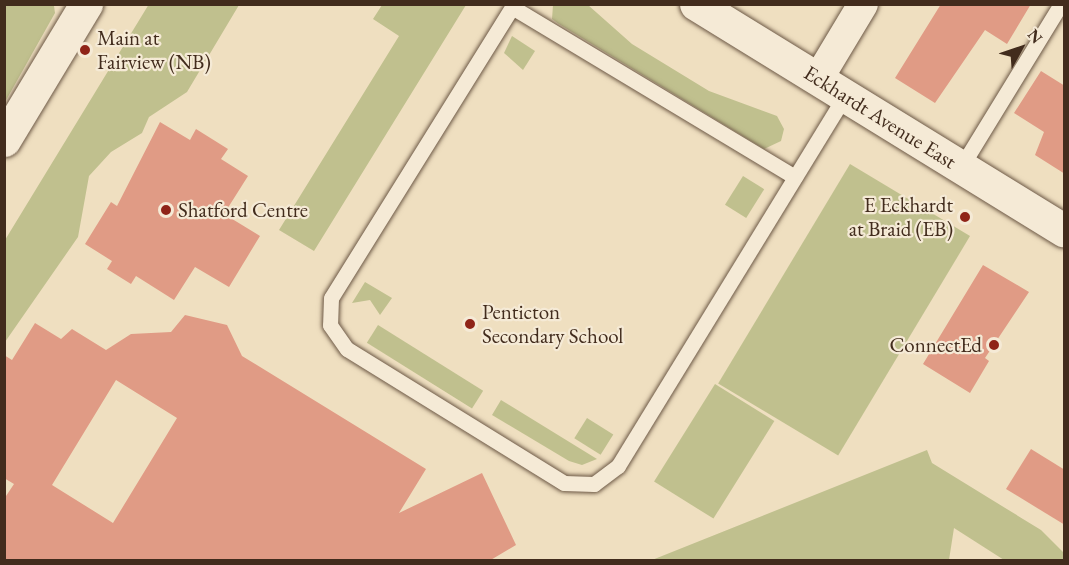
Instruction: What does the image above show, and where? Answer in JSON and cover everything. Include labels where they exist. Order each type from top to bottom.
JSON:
[{"type":"main road","points":[[4,140],[86,4]]},
{"type":"main road","name":"Eckhardt Avenue East","points":[[696,4],[1065,230]]},
{"type":"street","points":[[831,88],[863,4]]},
{"type":"lane","points":[[961,167],[1060,4]]},
{"type":"lane","points":[[795,177],[513,6],[331,298],[330,325],[347,349],[564,483],[594,484],[618,466],[795,177],[831,88]]},
{"type":"green space","points":[[5,4],[54,6],[55,13],[5,102]]},
{"type":"green space","points":[[149,4],[239,5],[187,92],[149,117],[142,133],[111,152],[89,176],[78,237],[5,342],[5,240]]},
{"type":"green space","points":[[382,5],[466,5],[314,251],[279,230],[399,36],[373,19]]},
{"type":"green space","points":[[553,5],[588,5],[632,44],[709,91],[777,116],[784,129],[781,141],[764,149],[559,24],[552,19]]},
{"type":"green space","points":[[512,36],[535,51],[523,70],[504,53]]},
{"type":"green space","points":[[850,164],[970,236],[838,456],[718,383]]},
{"type":"green space","points":[[743,176],[764,189],[746,218],[725,205]]},
{"type":"green space","points":[[365,282],[392,298],[380,315],[370,300],[352,303]]},
{"type":"green space","points":[[378,325],[483,391],[472,409],[367,343]]},
{"type":"green space","points":[[715,384],[774,421],[713,519],[654,482]]},
{"type":"green space","points":[[501,400],[597,459],[582,465],[569,461],[492,415]]},
{"type":"green space","points":[[587,418],[613,434],[601,455],[574,438]]},
{"type":"green space","points":[[927,450],[932,463],[1041,530],[1064,553],[1064,560],[1004,560],[954,528],[949,560],[652,560]]},
{"type":"building","points":[[941,4],[1031,4],[1007,44],[985,30],[935,103],[895,78]]},
{"type":"building","points":[[1041,71],[1065,86],[1065,174],[1035,155],[1044,132],[1014,113]]},
{"type":"building","name":"Shatford Centre","points":[[160,122],[190,140],[196,129],[228,149],[221,159],[248,176],[224,214],[260,236],[229,287],[195,267],[174,300],[136,276],[131,284],[107,269],[112,261],[85,244],[111,202],[117,206]]},
{"type":"building","name":"ConnectEd","points":[[983,265],[1029,292],[985,358],[989,361],[970,393],[923,364]]},
{"type":"building","points":[[185,315],[227,325],[242,356],[426,469],[399,513],[482,473],[516,545],[489,561],[4,561],[4,499],[14,484],[4,478],[4,355],[12,360],[35,323],[61,339],[72,329],[106,350],[131,334],[171,332]],"holes":[[[116,380],[177,418],[113,523],[52,485]]]},
{"type":"building","points":[[1031,449],[1065,470],[1065,525],[1006,489]]},
{"type":"place","name":"Main at Fairview (NB)","points":[[85,50]]},
{"type":"place","name":"Shatford Centre","points":[[166,210]]},
{"type":"place","name":"E Eckhardt at Braid (EB)","points":[[965,217]]},
{"type":"place","name":"Penticton Secondary School","points":[[470,324]]},
{"type":"place","name":"ConnectEd","points":[[994,345]]}]
